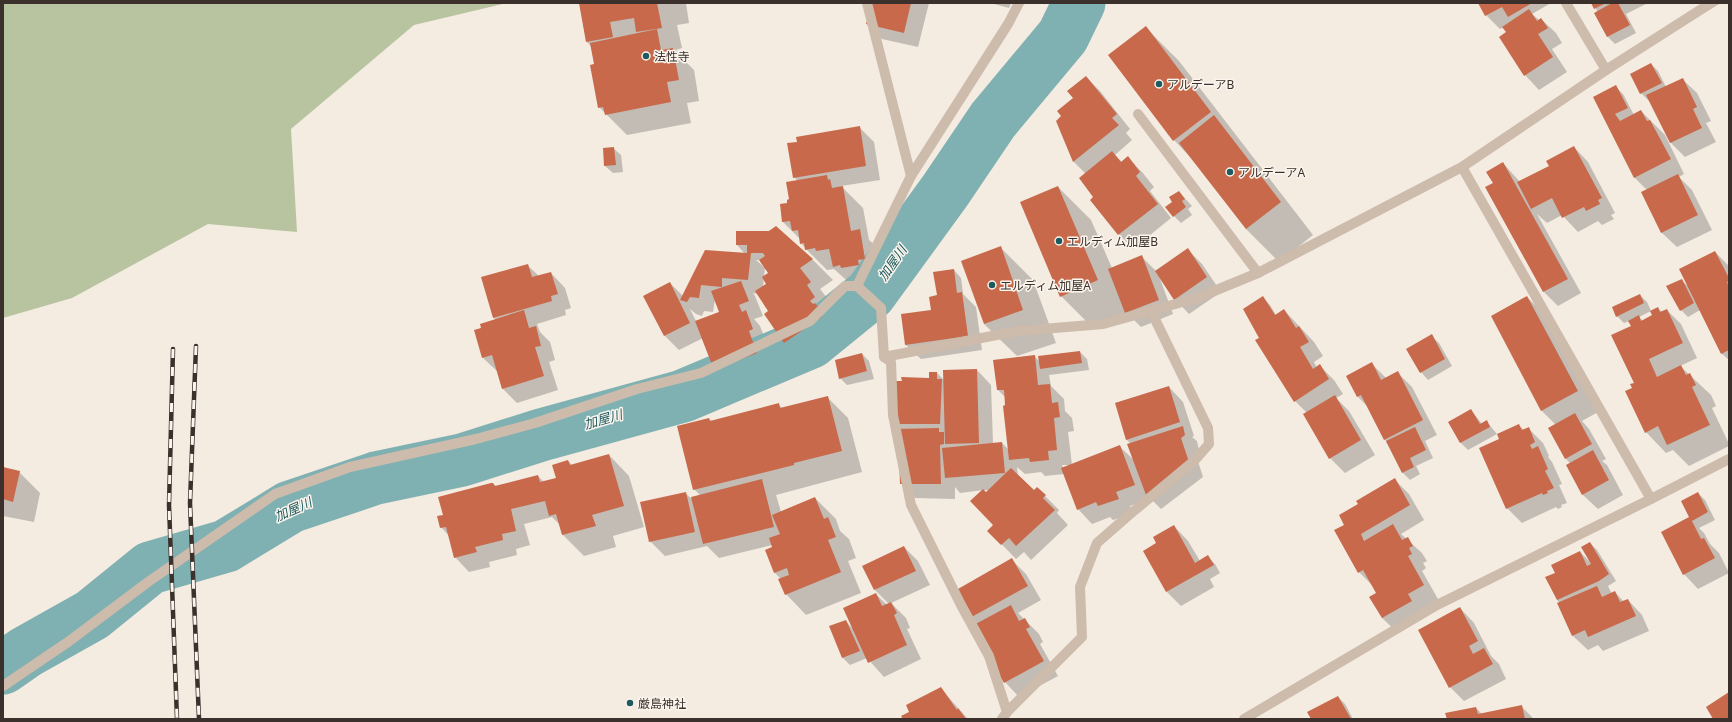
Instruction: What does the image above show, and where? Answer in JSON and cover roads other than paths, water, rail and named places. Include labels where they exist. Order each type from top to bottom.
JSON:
[{"type":"street","points":[[868,3],[910,176]]},
{"type":"street","points":[[858,286],[910,176],[1008,24],[1019,3]]},
{"type":"street","points":[[1566,3],[1606,70]]},
{"type":"street","points":[[884,357],[1018,331],[1103,324],[1197,298],[1258,273],[1462,167],[1606,70],[1711,3]]},
{"type":"street","points":[[1138,114],[1258,273]]},
{"type":"street","points":[[1462,167],[1651,499]]},
{"type":"street","points":[[3,686],[68,642],[148,582],[275,494],[350,467],[476,439],[535,423],[637,389],[701,373],[810,321],[845,286],[858,286],[881,308],[884,357]]},
{"type":"street","points":[[1004,715],[1082,637],[1080,587],[1097,543],[1195,460],[1209,444],[1208,428],[1152,311]]},
{"type":"street","points":[[884,357],[891,362],[893,414],[911,505],[960,605],[989,656],[1004,715]]},
{"type":"street","points":[[1244,719],[1437,605],[1729,459]]},
{"type":"waterway","name":"加屋川","points":[[3,668],[26,652],[92,615],[150,568],[226,546],[290,507],[376,478],[462,460],[541,435],[683,396],[811,342],[870,294],[945,191],[993,120],[1063,36],[1079,3]]},
{"type":"railway","points":[[196,346],[190,503],[199,719]]},
{"type":"railway","points":[[173,349],[169,505],[177,719]]},
{"type":"place","name":"法性寺","points":[[646,56]]},
{"type":"place","name":"アルデーアB","points":[[1159,84]]},
{"type":"place","name":"アルデーアA","points":[[1230,172]]},
{"type":"place","name":"エルディム加屋B","points":[[1059,241]]},
{"type":"place","name":"エルディム加屋A","points":[[992,285]]},
{"type":"place","name":"厳島神社","points":[[630,703]]}]
